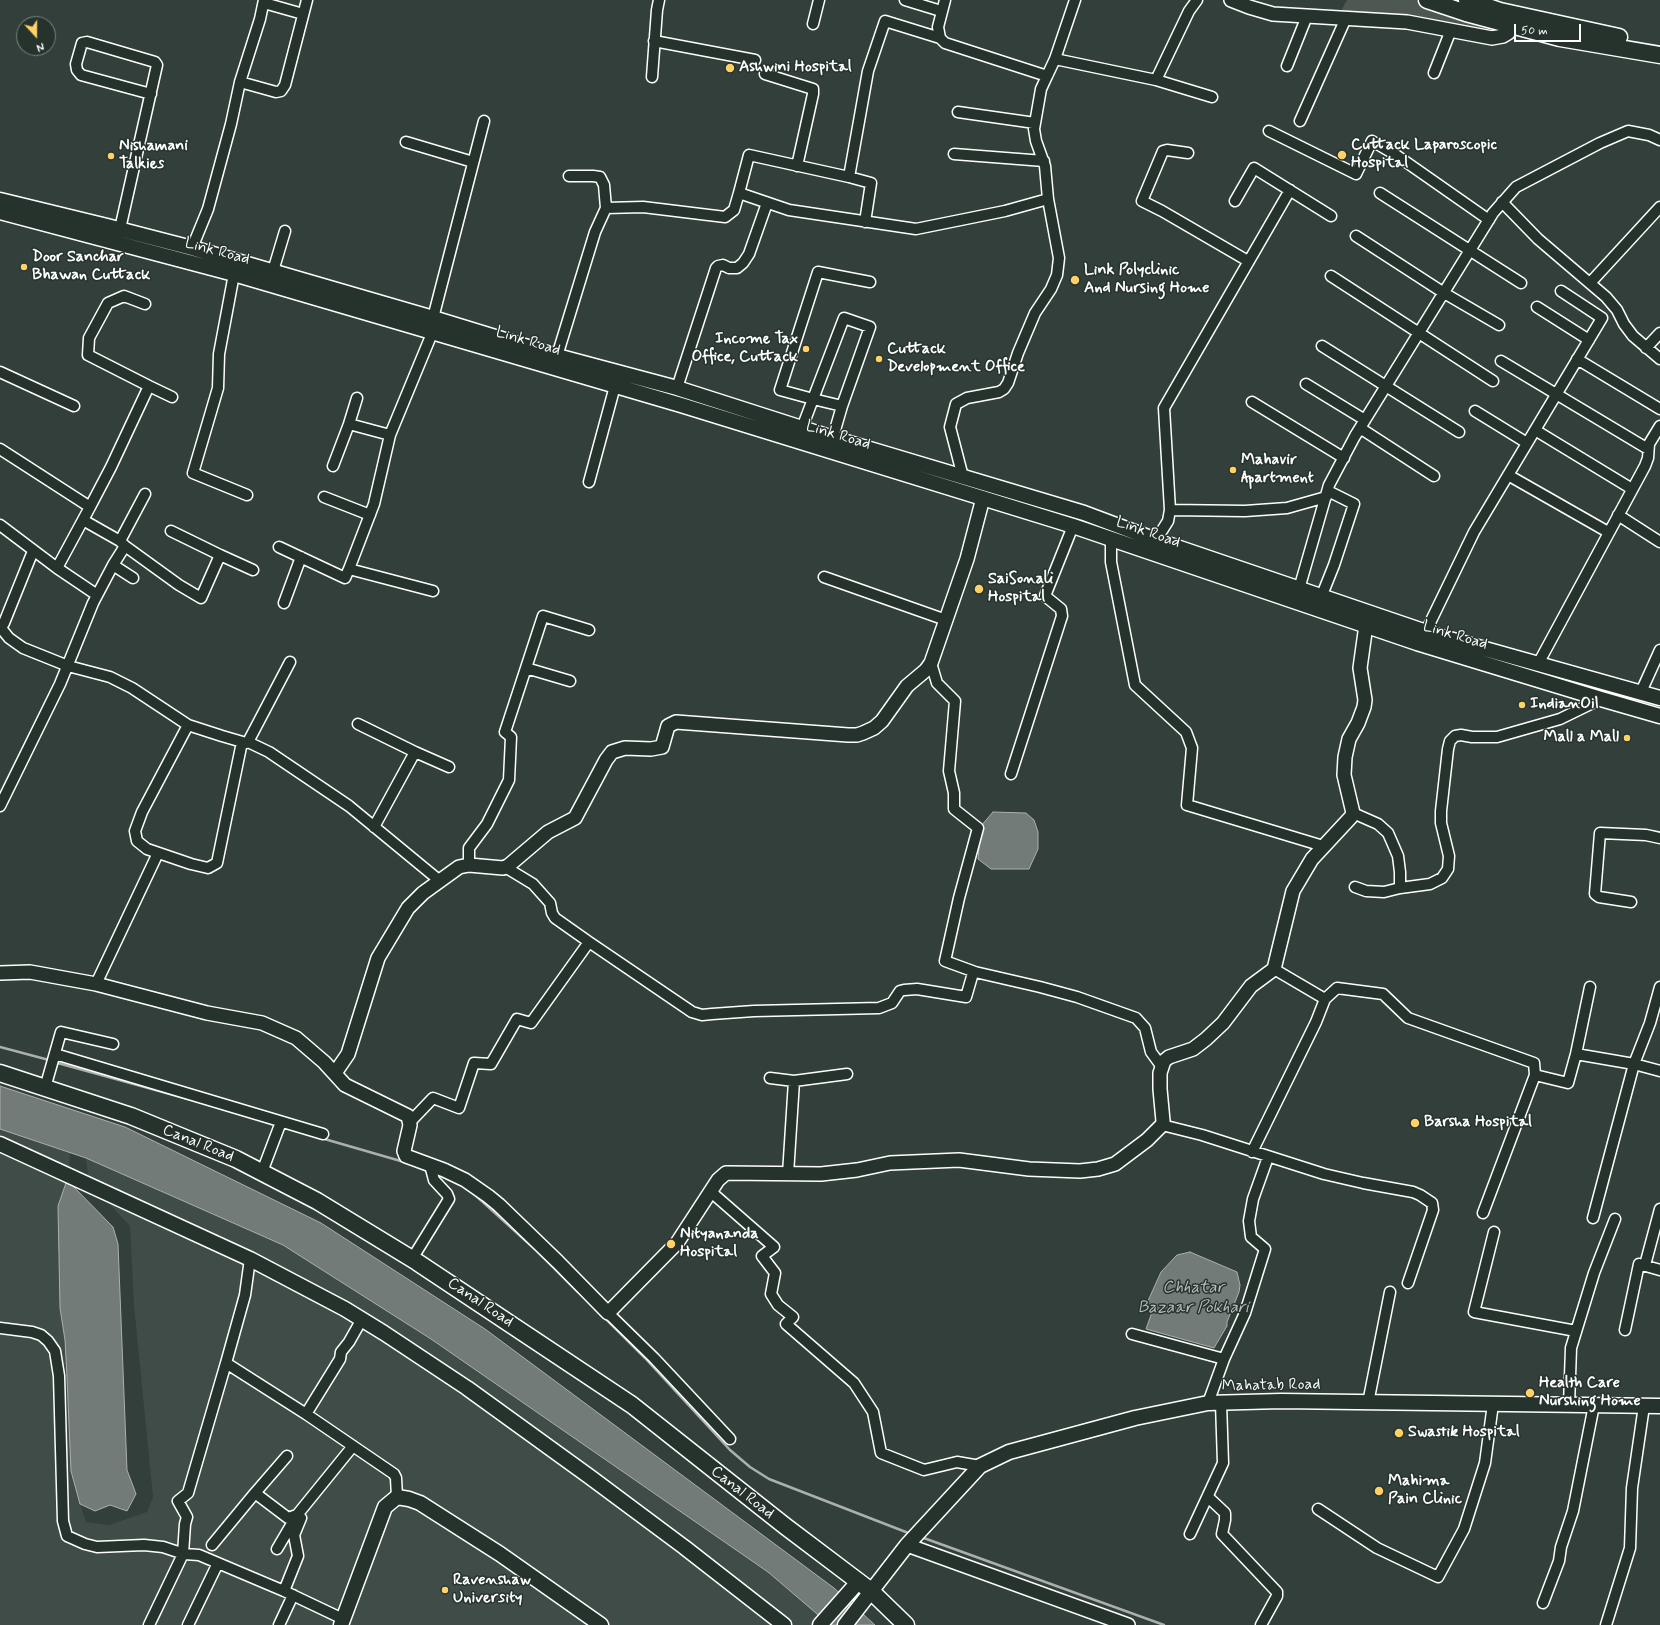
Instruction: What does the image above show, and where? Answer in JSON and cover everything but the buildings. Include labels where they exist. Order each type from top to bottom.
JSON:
[{"type":"main road","points":[[1427,0],[1466,13],[1560,38],[1660,55]]},
{"type":"main road","points":[[1467,0],[1500,11],[1615,37],[1660,44]]},
{"type":"main road","name":"Link Road","points":[[0,200],[120,229],[273,271],[616,386],[681,405],[831,445],[963,477],[1084,513],[1147,541],[1417,643],[1660,716]]},
{"type":"main road","name":"Link Road","points":[[0,212],[677,388],[802,428],[831,445],[983,498],[1111,539],[1147,541],[1322,595],[1426,631],[1660,698]]},
{"type":"main road","name":"Canal Road","points":[[0,1073],[131,1116],[236,1159],[317,1201],[412,1259],[632,1405],[865,1590],[906,1625]]},
{"type":"main road","points":[[0,1144],[250,1259],[362,1319],[468,1388],[684,1547],[784,1625]]},
{"type":"main road","name":"Mahatab Road","points":[[865,1590],[980,1466],[1009,1452],[1135,1418],[1214,1403],[1281,1401],[1660,1406]]},
{"type":"main road","points":[[342,1622],[385,1507],[397,1497],[420,1503],[500,1554],[601,1625]]},
{"type":"main road","points":[[821,1624],[847,1595],[865,1590]]},
{"type":"main road","points":[[845,1625],[865,1590]]},
{"type":"street","points":[[240,82],[276,92],[281,91],[285,85],[307,0]]},
{"type":"street","points":[[652,77],[654,41],[659,0]]},
{"type":"street","points":[[813,24],[819,0]]},
{"type":"street","points":[[905,0],[942,11]]},
{"type":"street","points":[[940,38],[938,27],[945,0]]},
{"type":"street","points":[[963,477],[950,427],[956,404],[967,398],[999,392],[1004,389],[1008,383],[1018,353],[1035,313],[1051,289],[1057,275],[1059,258],[1048,199],[1044,161],[1036,140],[1035,123],[1041,89],[1055,58],[1075,0]]},
{"type":"street","points":[[1156,80],[1189,11],[1197,0]]},
{"type":"street","points":[[1231,0],[1249,8],[1273,14],[1407,22],[1492,38],[1508,33],[1513,26]]},
{"type":"street","points":[[192,248],[208,209],[231,124],[240,82],[264,1],[303,14]]},
{"type":"street","points":[[1287,66],[1307,16]]},
{"type":"street","points":[[1300,121],[1346,18]]},
{"type":"street","points":[[849,177],[868,71],[885,21],[940,38],[945,43],[952,46],[1047,76]]},
{"type":"street","points":[[1434,73],[1452,30]]},
{"type":"street","points":[[654,41],[754,60]]},
{"type":"street","points":[[120,229],[158,67],[155,62],[87,42],[82,43],[76,64],[77,70],[81,75],[151,94]]},
{"type":"street","points":[[1055,58],[1156,80],[1212,97]]},
{"type":"street","points":[[765,74],[813,89],[797,166]]},
{"type":"street","points":[[958,112],[1035,123]]},
{"type":"street","points":[[279,547],[345,578],[374,504],[390,435],[433,324],[484,122]]},
{"type":"street","points":[[1269,131],[1356,174],[1372,142],[1396,155],[1489,220]]},
{"type":"street","points":[[1299,589],[1327,494],[1344,458],[1386,386],[1470,250],[1502,202],[1516,187],[1600,143],[1628,131],[1649,135],[1660,140]]},
{"type":"street","points":[[406,142],[473,162]]},
{"type":"street","points":[[1188,153],[1167,150],[1163,151],[1142,201],[1248,261]]},
{"type":"street","points":[[954,154],[1044,161]]},
{"type":"street","points":[[606,208],[643,207],[725,217],[734,210],[749,155],[871,183],[865,222]]},
{"type":"street","points":[[1235,202],[1254,168],[1331,216]]},
{"type":"street","points":[[557,356],[595,232],[606,208],[604,185],[600,177],[569,176]]},
{"type":"street","points":[[1147,541],[1168,521],[1170,510],[1164,408],[1290,190]]},
{"type":"street","points":[[739,193],[789,210],[916,229],[1006,211],[1048,199]]},
{"type":"street","points":[[1380,193],[1521,283]]},
{"type":"street","points":[[1502,202],[1538,239],[1606,297],[1617,310],[1628,330],[1646,348],[1660,359]]},
{"type":"street","points":[[677,388],[716,268],[718,266],[723,266],[737,268],[743,263],[749,254],[767,203]]},
{"type":"street","points":[[1590,283],[1660,207]]},
{"type":"street","points":[[273,271],[285,232]]},
{"type":"street","points":[[1356,236],[1444,293],[1499,326]]},
{"type":"street","points":[[842,406],[780,390],[818,272],[870,282]]},
{"type":"street","points":[[234,274],[219,354],[218,388],[193,473],[247,495]]},
{"type":"street","points":[[1331,276],[1493,381]]},
{"type":"street","points":[[1426,631],[1474,532],[1602,318],[1561,291]]},
{"type":"street","points":[[145,304],[124,296],[108,303],[89,338],[88,355],[172,397]]},
{"type":"street","points":[[1537,307],[1589,340]]},
{"type":"street","points":[[802,428],[844,318],[870,327],[842,406],[831,445]]},
{"type":"street","points":[[1646,348],[1660,332]]},
{"type":"street","points":[[1322,346],[1459,432]]},
{"type":"street","points":[[1577,359],[1660,409]]},
{"type":"street","points":[[1501,361],[1648,449]]},
{"type":"street","points":[[0,372],[74,406]]},
{"type":"street","points":[[1306,384],[1434,476]]},
{"type":"street","points":[[57,568],[111,467],[149,386]]},
{"type":"street","points":[[589,482],[616,386]]},
{"type":"street","points":[[333,466],[350,424],[357,398]]},
{"type":"street","points":[[1252,402],[1344,458]]},
{"type":"street","points":[[1475,411],[1527,443]]},
{"type":"street","points":[[350,424],[390,435]]},
{"type":"street","points":[[1538,664],[1648,458],[1649,444],[1660,426]]},
{"type":"street","points":[[1535,430],[1632,489]]},
{"type":"street","points":[[0,449],[90,507]]},
{"type":"street","points":[[1508,475],[1608,532]]},
{"type":"street","points":[[0,804],[68,666],[83,626],[113,565],[145,494]]},
{"type":"street","points":[[1170,510],[1245,511],[1287,508],[1327,494],[1354,504],[1334,565],[1322,595]]},
{"type":"street","points":[[324,497],[370,515]]},
{"type":"street","points":[[506,867],[548,832],[575,818],[606,760],[612,752],[625,748],[651,750],[662,747],[668,726],[672,723],[676,722],[857,735],[874,728],[882,721],[907,686],[926,670],[931,663],[967,559],[983,498]]},
{"type":"street","points":[[1618,515],[1660,542]]},
{"type":"street","points":[[83,520],[122,544],[179,585],[201,598],[220,555]]},
{"type":"street","points":[[0,525],[33,551],[97,595]]},
{"type":"street","points":[[1011,774],[1062,616],[1061,609],[1045,596],[1073,526]]},
{"type":"street","points":[[171,531],[253,570]]},
{"type":"street","points":[[1111,539],[1111,562],[1135,685],[1186,732],[1192,748],[1187,805],[1323,846]]},
{"type":"street","points":[[33,551],[1,627],[10,638],[23,648],[68,666],[110,676],[151,700],[188,725],[245,742],[269,752],[349,806],[440,881]]},
{"type":"street","points":[[284,603],[301,557]]},
{"type":"street","points":[[113,565],[133,578]]},
{"type":"street","points":[[349,569],[433,591]]},
{"type":"street","points":[[824,577],[946,620]]},
{"type":"street","points":[[470,866],[469,848],[487,824],[509,780],[511,737],[505,732],[543,616],[589,630]]},
{"type":"street","points":[[608,1313],[677,1243],[720,1176],[726,1173],[821,1174],[857,1170],[890,1163],[959,1160],[1030,1169],[1080,1171],[1098,1169],[1115,1164],[1162,1125],[1160,1073],[1164,1061],[1170,1057],[1193,1049],[1206,1040],[1223,1023],[1251,986],[1274,969],[1293,892],[1312,859],[1353,813],[1344,774],[1345,757],[1350,739],[1364,707],[1365,700],[1360,668],[1366,625]]},
{"type":"street","points":[[1641,692],[1660,650]]},
{"type":"street","points":[[188,725],[142,812],[135,831],[137,841],[147,849],[190,864],[208,868],[217,863],[245,742],[290,662]]},
{"type":"street","points":[[931,663],[937,683],[955,702],[949,772],[954,793],[954,809],[978,828],[959,898],[945,961],[975,972],[1048,989],[1136,1018],[1145,1028],[1151,1052],[1162,1067]]},
{"type":"street","points":[[526,668],[570,681]]},
{"type":"street","points":[[1355,887],[1366,891],[1384,892],[1430,884],[1442,878],[1448,869],[1449,856],[1441,823],[1441,811],[1448,749],[1450,741],[1454,736],[1497,737],[1560,719],[1601,699]]},
{"type":"street","points":[[358,724],[448,767]]},
{"type":"street","points":[[374,827],[415,752]]},
{"type":"street","points":[[1353,813],[1378,824],[1388,833],[1398,856],[1400,888]]},
{"type":"street","points":[[1631,902],[1599,897],[1596,894],[1600,833],[1646,835],[1660,838]]},
{"type":"street","points":[[96,984],[158,853]]},
{"type":"street","points":[[335,1073],[348,1054],[378,958],[389,938],[408,908],[423,893],[459,867],[506,867],[533,884],[550,903],[552,913],[555,918],[692,1012],[702,1015],[754,1011],[880,1008],[892,1003],[900,991],[917,989],[966,997],[973,973],[975,972]]},
{"type":"street","points":[[589,942],[531,1023],[517,1019],[491,1064],[474,1063],[459,1108],[433,1098],[410,1120],[404,1151],[406,1156],[465,1180],[499,1205],[654,1358],[730,1439]]},
{"type":"street","points":[[1274,969],[1325,999]]},
{"type":"street","points":[[0,973],[30,972],[96,984],[207,1013],[262,1023],[281,1030],[296,1038],[335,1073],[344,1085],[408,1116],[410,1120]]},
{"type":"street","points":[[1535,1075],[1568,1083],[1576,1054],[1590,987]]},
{"type":"street","points":[[1593,1218],[1634,1064],[1656,1019],[1660,987]]},
{"type":"street","points":[[1252,1152],[1316,1022],[1325,999],[1337,988],[1383,994],[1408,1018],[1534,1063],[1535,1075],[1483,1213]]},
{"type":"street","points":[[46,1088],[61,1032],[113,1044]]},
{"type":"street","points":[[1576,1054],[1634,1064],[1660,1071]]},
{"type":"street","points":[[55,1055],[322,1134]]},
{"type":"street","points":[[770,1078],[794,1080],[847,1074]]},
{"type":"street","points":[[788,1174],[794,1080]]},
{"type":"street","points":[[262,1172],[281,1122]]},
{"type":"street","points":[[1162,1125],[1202,1135],[1268,1157],[1331,1175],[1413,1192],[1432,1203],[1433,1210],[1408,1283]]},
{"type":"street","points":[[1190,1534],[1223,1463],[1214,1403],[1224,1359],[1245,1313],[1265,1249],[1251,1237],[1249,1221],[1253,1199],[1268,1157]]},
{"type":"street","points":[[412,1259],[448,1202],[449,1198],[437,1184],[432,1174],[430,1165]]},
{"type":"street","points":[[710,1191],[774,1247],[762,1256],[775,1273],[771,1294],[778,1304],[793,1317],[786,1324],[854,1383],[873,1412],[881,1453],[924,1470],[957,1462],[980,1466]]},
{"type":"street","points":[[1645,1265],[1660,1208]]},
{"type":"street","points":[[1569,1405],[1571,1348],[1594,1273],[1615,1219]]},
{"type":"street","points":[[1494,1232],[1474,1312],[1576,1331]]},
{"type":"street","points":[[149,1625],[184,1554],[185,1524],[187,1517],[178,1501],[188,1493],[245,1295],[250,1259]]},
{"type":"street","points":[[1625,1330],[1639,1264],[1660,1270]]},
{"type":"street","points":[[1368,1403],[1390,1292]]},
{"type":"street","points":[[306,1414],[340,1360],[341,1352],[349,1342],[362,1319]]},
{"type":"street","points":[[0,1328],[32,1332],[41,1335],[48,1341],[55,1351],[59,1376],[63,1521],[67,1536],[85,1544],[97,1547],[144,1545],[163,1547],[184,1554],[199,1555],[289,1593],[342,1622]]},
{"type":"street","points":[[1132,1334],[1224,1359]]},
{"type":"street","points":[[226,1364],[306,1414],[394,1474],[396,1478],[397,1497]]},
{"type":"street","points":[[1318,1509],[1377,1548],[1438,1577],[1464,1529],[1485,1463],[1493,1404]]},
{"type":"street","points":[[1543,1603],[1559,1561],[1561,1547],[1573,1511],[1594,1405]]},
{"type":"street","points":[[1606,1625],[1630,1548],[1632,1488],[1644,1406]]},
{"type":"street","points":[[277,1548],[297,1515],[353,1446]]},
{"type":"street","points":[[212,1546],[287,1456]]},
{"type":"street","points":[[255,1493],[288,1518],[297,1515]]},
{"type":"street","points":[[1208,1497],[1225,1513],[1222,1534],[1277,1592],[1277,1596],[1261,1625]]},
{"type":"street","points":[[279,1625],[298,1556],[294,1535],[301,1518],[297,1515]]},
{"type":"street","points":[[913,1539],[1128,1625]]},
{"type":"street","points":[[188,1625],[218,1563]]},
{"type":"shaded area","points":[[1347,0],[1415,0],[1488,25],[1490,28],[1487,31],[1398,16],[1341,11]]},
{"type":"shaded area","points":[[0,1129],[70,1153],[60,1308],[65,1340],[71,1471],[86,1522],[109,1525],[147,1512],[153,1497],[134,1305],[130,1226],[89,1182],[86,1158],[283,1245],[431,1339],[768,1572],[830,1625],[0,1625]]},
{"type":"water","points":[[993,812],[1026,813],[1034,820],[1038,832],[1038,849],[1029,869],[991,869],[978,859],[981,826]]},
{"type":"water","points":[[0,1086],[125,1127],[321,1223],[485,1329],[834,1588],[875,1625],[830,1625],[768,1572],[431,1339],[283,1245],[86,1158],[0,1129]]},
{"type":"water","points":[[67,1180],[113,1227],[118,1244],[127,1470],[136,1494],[127,1511],[110,1505],[95,1511],[80,1504],[71,1471],[65,1340],[60,1308],[58,1206]]},
{"type":"water","name":"Chhatar Bazaar Pokhari","points":[[1190,1252],[1237,1272],[1240,1285],[1239,1292],[1227,1322],[1227,1326],[1214,1348],[1146,1329],[1151,1315],[1147,1303],[1161,1272],[1177,1255]]},
{"type":"waterway","points":[[0,1047],[49,1060]]},
{"type":"waterway","points":[[54,1062],[188,1099]]},
{"type":"waterway","points":[[321,1138],[411,1164]]},
{"type":"waterway","points":[[474,1194],[538,1252],[578,1292]]},
{"type":"waterway","points":[[605,1318],[645,1358],[730,1450],[750,1467],[769,1479],[911,1534]]},
{"type":"waterway","points":[[921,1537],[1164,1625]]},
{"type":"place","name":"Ashwini Hospital","points":[[730,68]]},
{"type":"place","name":"Cuttack Laparoscopic Hospital","points":[[1342,155]]},
{"type":"place","name":"Nishamani Talkies","points":[[111,156]]},
{"type":"place","name":"Door Sanchar Bhawan Cuttack","points":[[24,267]]},
{"type":"place","name":"Link Polyclinic And Nursing Home","points":[[1075,280]]},
{"type":"place","name":"Income Tax Office, Cuttack","points":[[806,349]]},
{"type":"place","name":"Cuttack Development Office","points":[[879,359]]},
{"type":"place","name":"Mahavir Apartment","points":[[1233,470]]},
{"type":"place","name":"SaiSonali Hospital","points":[[979,589]]},
{"type":"place","name":"IndianOil","points":[[1522,705]]},
{"type":"place","name":"Mall a Mall","points":[[1627,738]]},
{"type":"place","name":"Barsha Hospital","points":[[1415,1123]]},
{"type":"place","name":"Nityananda Hospital","points":[[671,1244]]},
{"type":"place","name":"Health Care Nurshing Home","points":[[1530,1393]]},
{"type":"place","name":"Swastik Hospital","points":[[1399,1433]]},
{"type":"place","name":"Mahima Pain Clinic","points":[[1379,1491]]},
{"type":"place","name":"Ravenshaw University","points":[[445,1590]]}]
